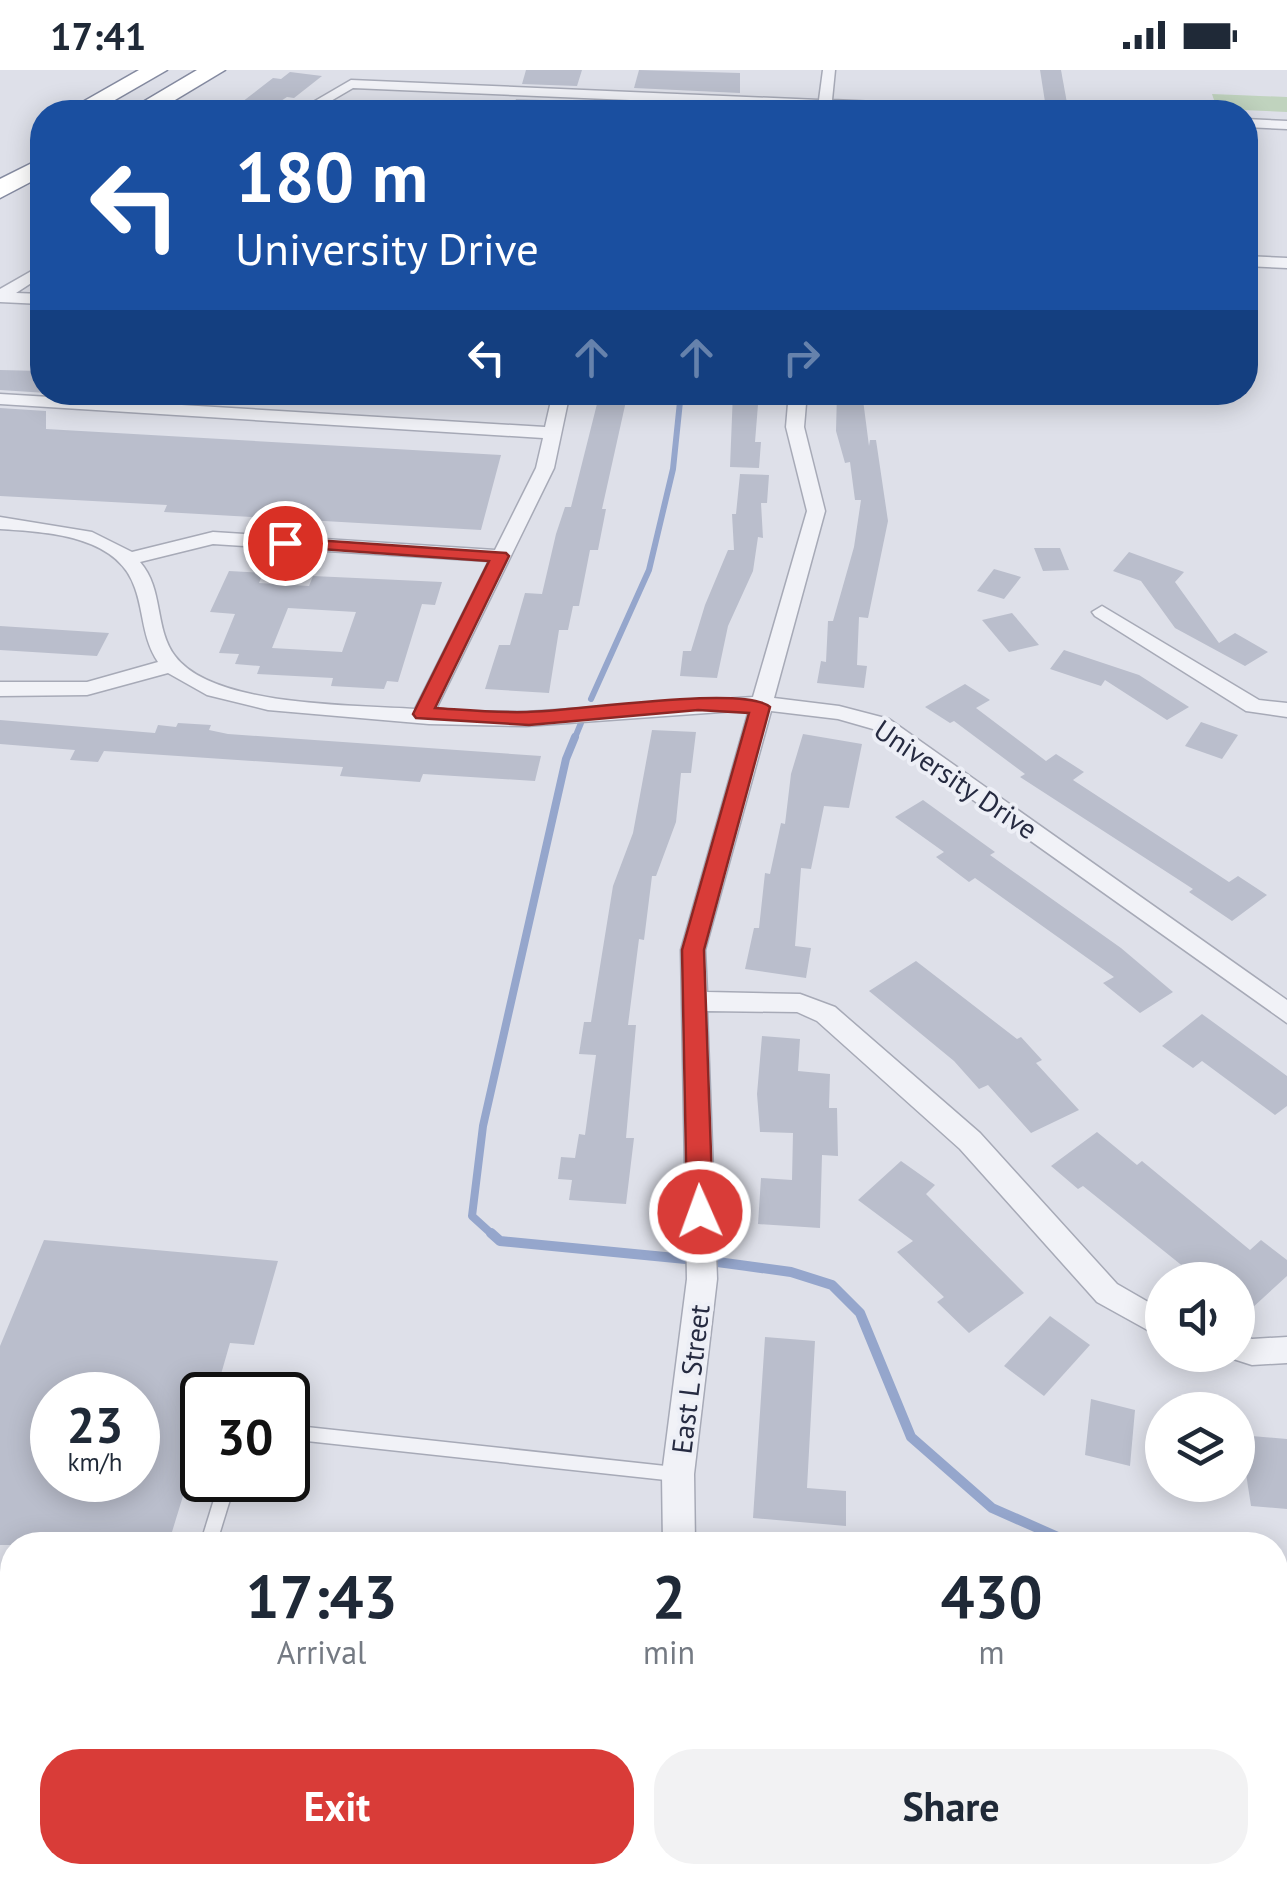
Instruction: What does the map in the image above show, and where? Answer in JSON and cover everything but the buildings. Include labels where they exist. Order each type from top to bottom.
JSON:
[{"type":"highway","points":[[160,100],[218,70]]},
{"type":"highway","points":[[99,100],[146,74]]},
{"type":"highway","points":[[0,190],[30,173]]},
{"type":"street","points":[[825,100],[829,70]]},
{"type":"street","points":[[324,100],[351,84],[648,100]]},
{"type":"street","points":[[1258,124],[1287,125]]},
{"type":"street","points":[[1258,261],[1287,262]]},
{"type":"street","points":[[0,296],[30,277]]},
{"type":"street","points":[[0,296],[30,298]]},
{"type":"street","points":[[0,399],[30,401]]},
{"type":"street","points":[[95,405],[553,434]]},
{"type":"street","points":[[423,714],[546,468],[559,405]]},
{"type":"street","name":"East L Street","points":[[679,1532],[678,1474],[702,1263],[693,950],[816,510],[795,428],[797,405]]},
{"type":"street","points":[[0,523],[58,529],[90,538],[128,559],[145,584],[153,634],[171,664],[112,688],[69,692],[0,689]]},
{"type":"street","points":[[128,559],[213,538],[500,556]]},
{"type":"street","points":[[1102,612],[1254,706],[1287,710]]},
{"type":"street","name":"University Drive","points":[[171,664],[206,686],[268,703],[423,714],[529,718],[698,704],[846,711],[896,732],[1287,1012]]},
{"type":"street","points":[[694,1000],[800,1003],[826,1014],[970,1141],[1106,1293],[1145,1315]]},
{"type":"street","points":[[1255,1352],[1287,1350]]},
{"type":"lane","points":[[310,1434],[678,1474]]},
{"type":"lane","points":[[212,1532],[221,1502]]},
{"type":"green space","points":[[1212,94],[1287,97],[1287,112],[1258,111],[1258,100],[1214,100]]},
{"type":"waterway","points":[[591,699],[649,570],[673,469],[680,405]]},
{"type":"waterway","points":[[574,740],[581,723]]},
{"type":"waterway","points":[[494,1236],[472,1216],[483,1126],[566,759],[575,737]]},
{"type":"waterway","points":[[491,1233],[500,1241],[696,1260]]},
{"type":"waterway","points":[[710,1261],[791,1272],[832,1285],[860,1313],[911,1437],[992,1508],[1046,1532]]},
{"type":"route","points":[[285,543],[500,556],[423,714],[497,719],[698,704],[760,707],[693,950],[700,1212]]}]
